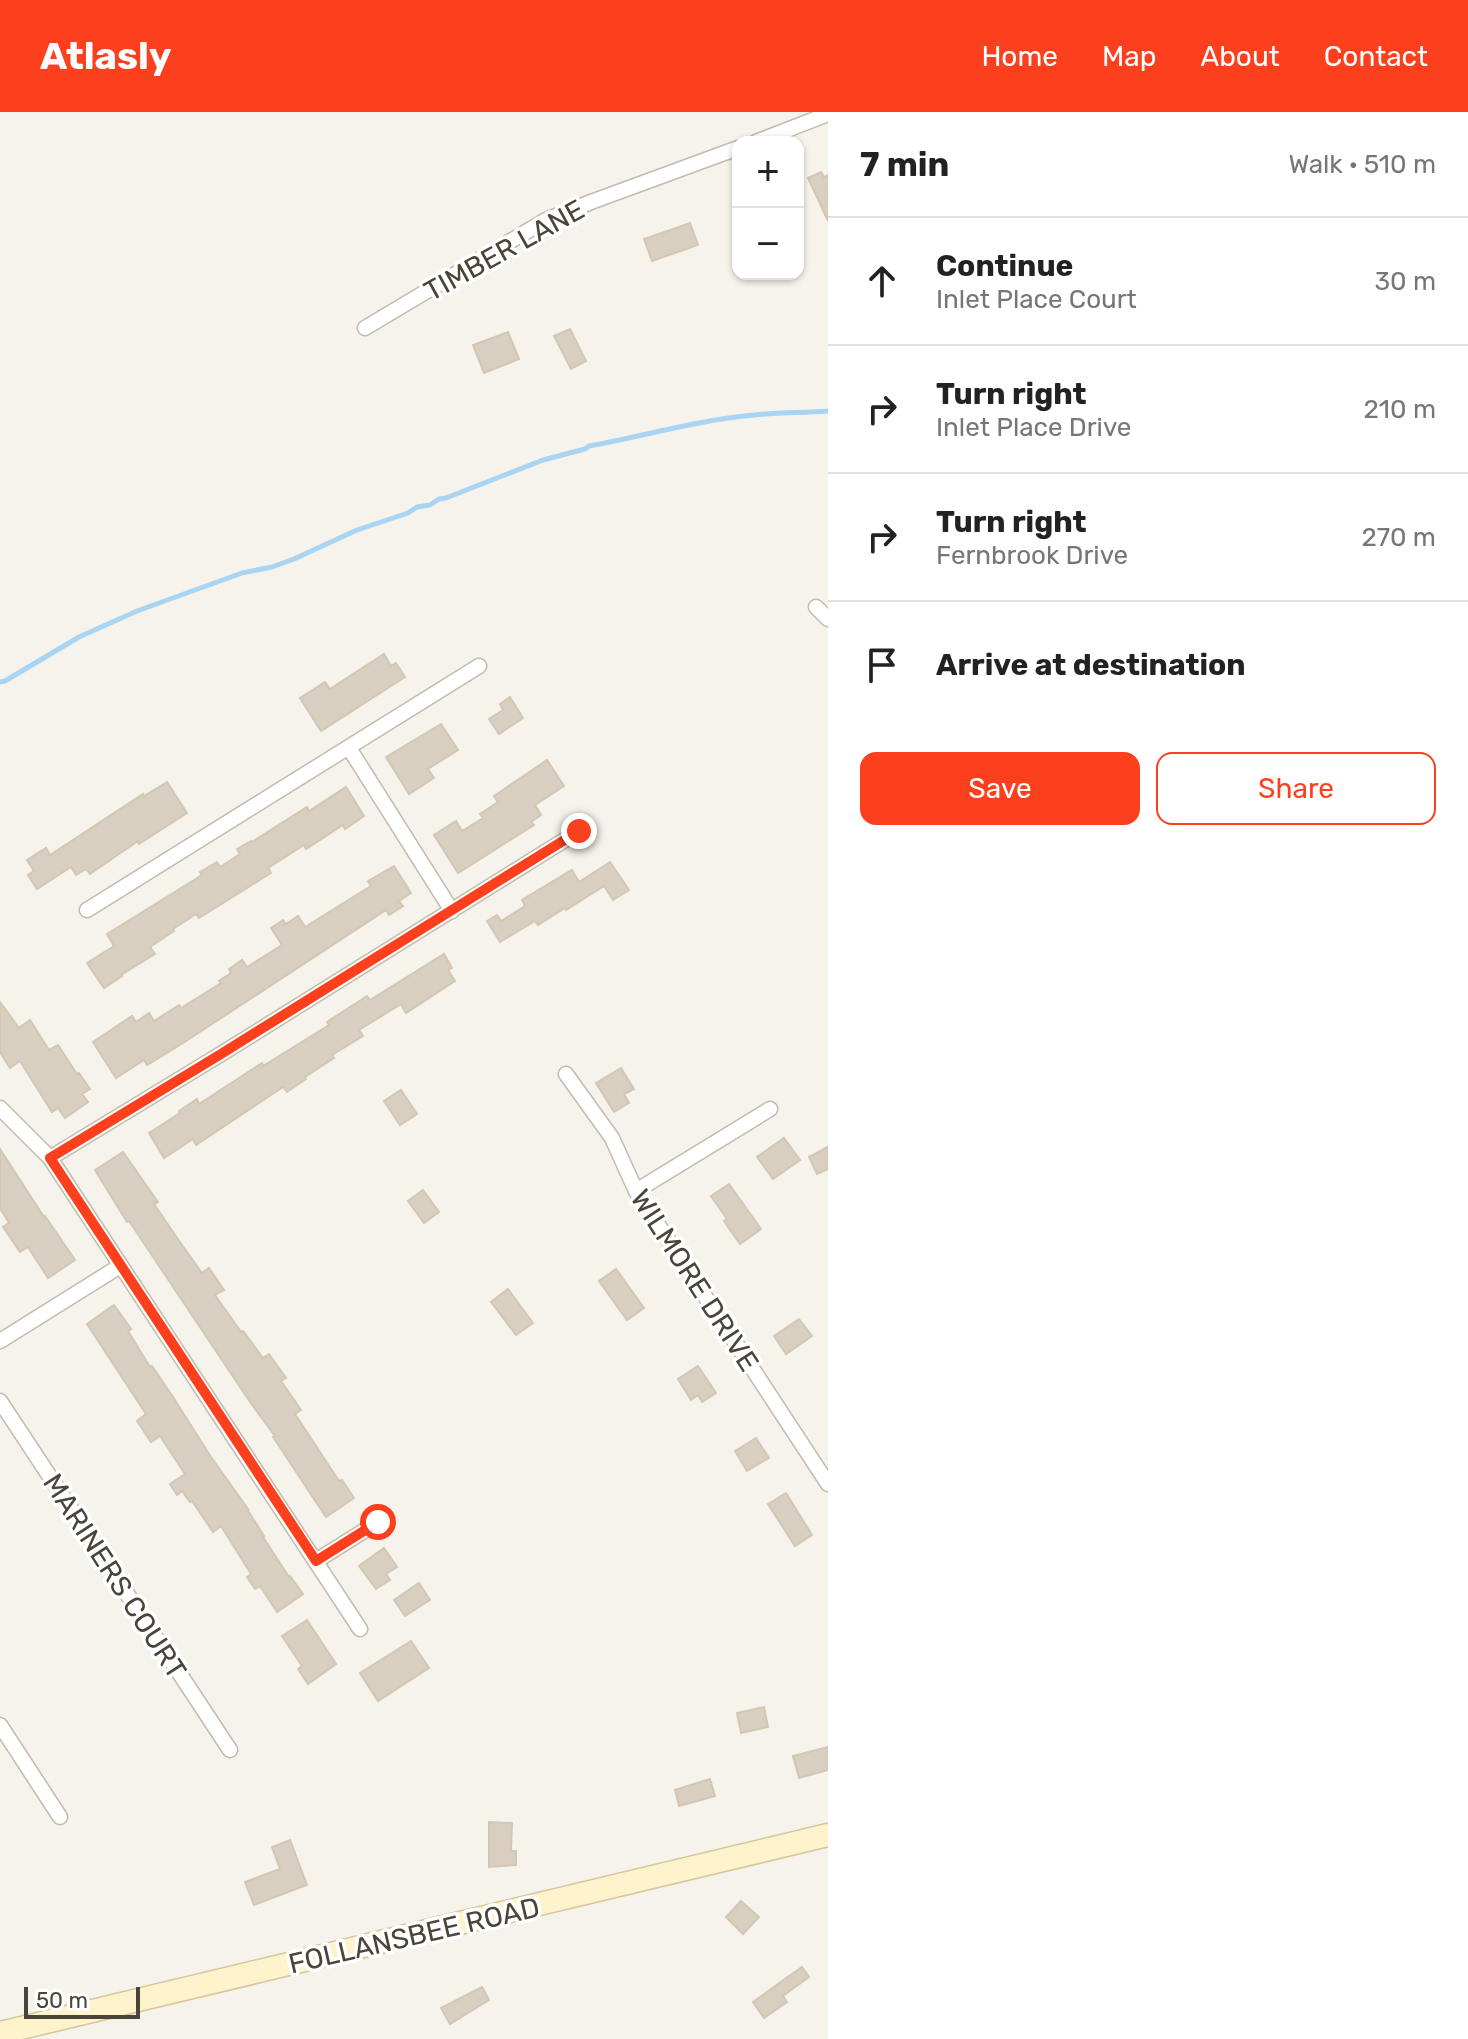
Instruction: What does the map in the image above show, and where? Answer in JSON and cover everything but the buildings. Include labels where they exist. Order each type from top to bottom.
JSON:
[{"type":"street","points":[[771,136],[828,114]]},
{"type":"street","name":"TIMBER LANE","points":[[365,328],[546,220],[732,150]]},
{"type":"street","points":[[816,607],[828,619]]},
{"type":"street","points":[[87,910],[479,666]]},
{"type":"street","points":[[349,748],[452,911]]},
{"type":"street","points":[[50,1158],[579,831]]},
{"type":"street","name":"WILMORE DRIVE","points":[[566,1074],[612,1138],[636,1191],[828,1484]]},
{"type":"street","points":[[0,1108],[50,1158],[360,1629]]},
{"type":"street","points":[[636,1191],[770,1109]]},
{"type":"street","points":[[0,1341],[120,1266]]},
{"type":"street","name":"MARINERS COURT","points":[[0,1401],[230,1750]]},
{"type":"street","points":[[316,1561],[378,1522]]},
{"type":"street","points":[[0,1725],[60,1817]]},
{"type":"street","name":"FOLLANSBEE ROAD","points":[[0,2033],[828,1835]]},
{"type":"waterway","points":[[0,682],[79,637],[137,611],[242,573],[294,559],[357,530],[543,460],[589,446],[712,421],[763,414],[828,411]]},
{"type":"route","points":[[378,1522],[316,1561],[50,1158],[579,831]]}]
